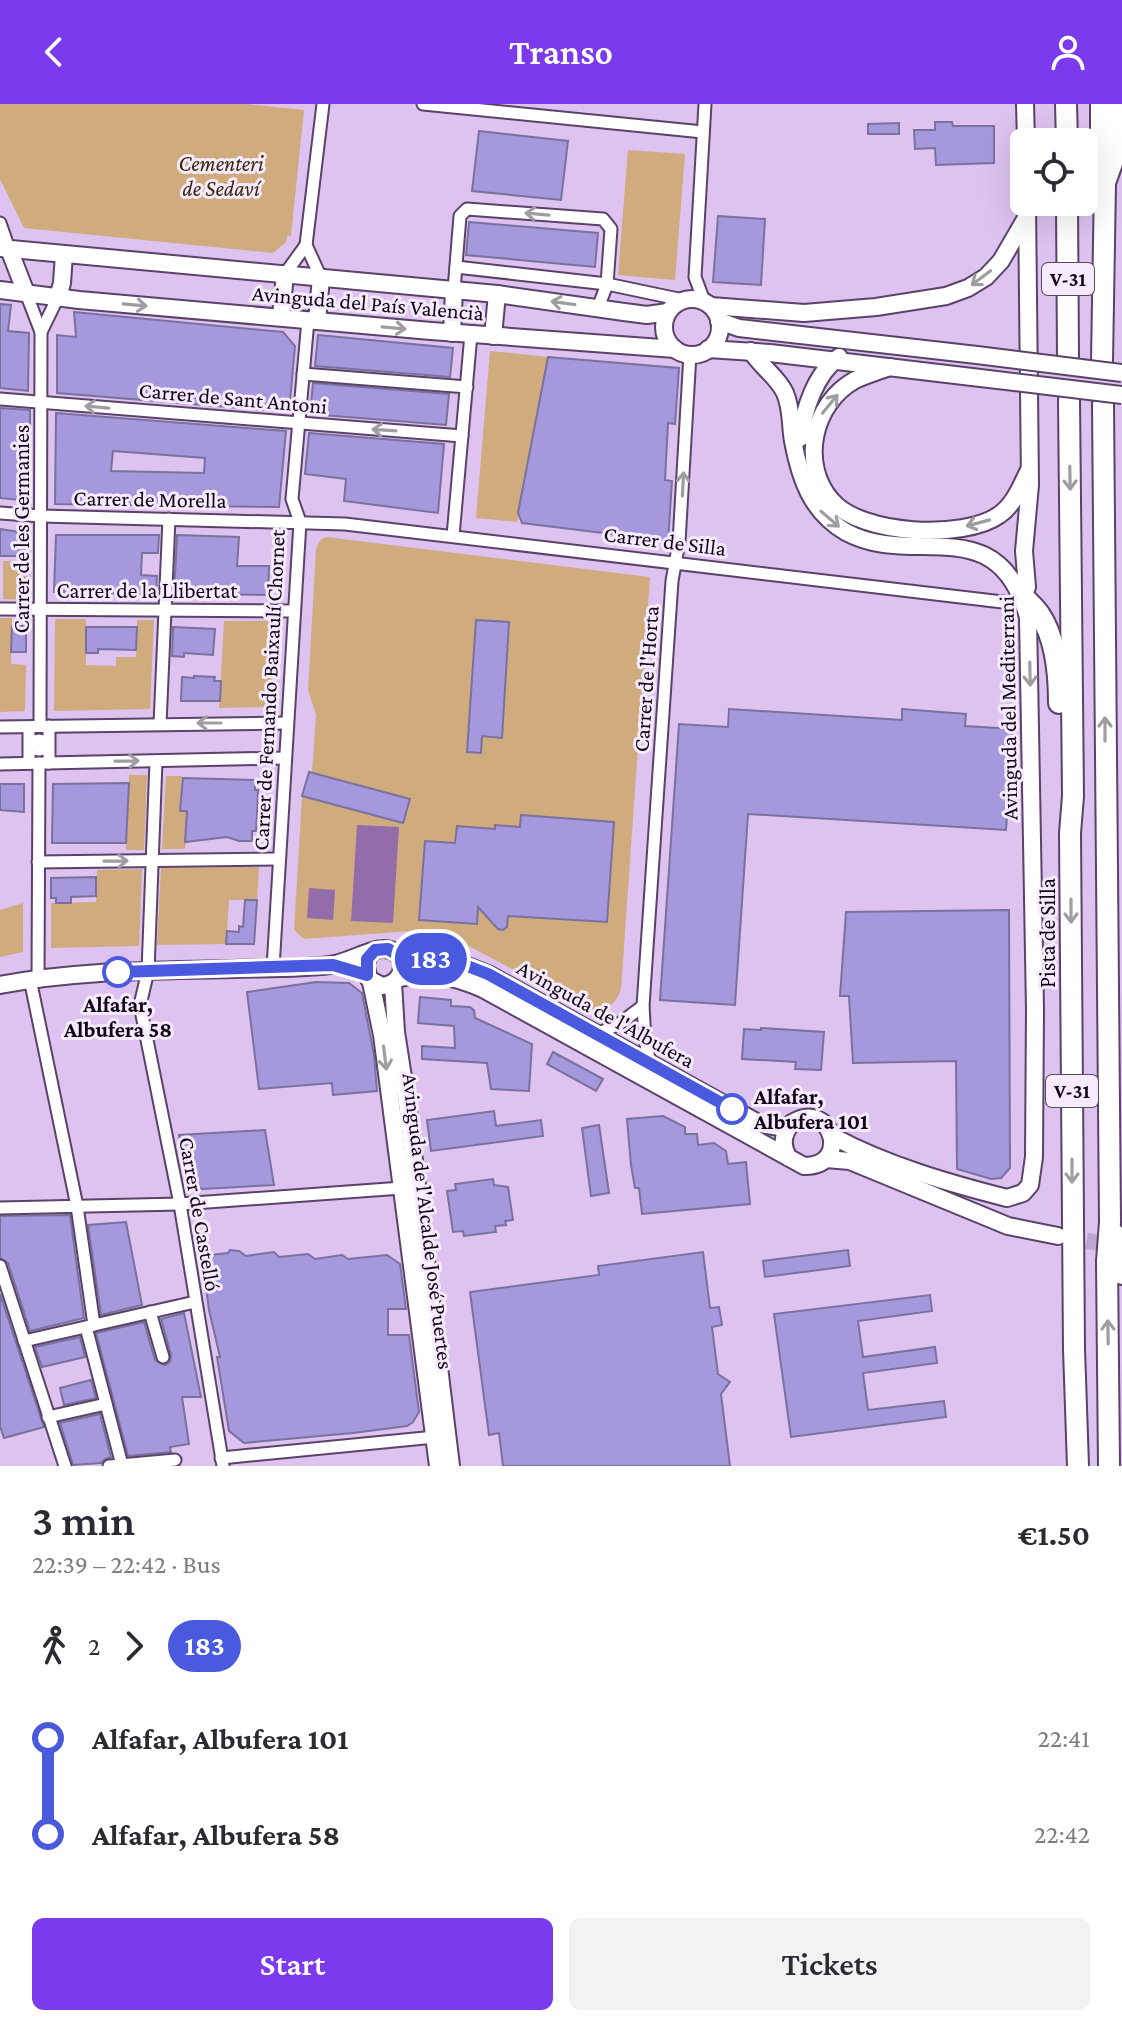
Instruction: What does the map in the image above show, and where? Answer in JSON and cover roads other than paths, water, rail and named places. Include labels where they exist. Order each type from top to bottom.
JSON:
[{"type":"highway","points":[[1066,104],[1067,128]]},
{"type":"highway","name":"V-31","points":[[1101,104],[1105,183],[1102,361]]},
{"type":"highway","points":[[1105,183],[1117,149],[1117,104]]},
{"type":"highway","name":"V-31","points":[[1067,216],[1068,356]]},
{"type":"highway","name":"Pista de Silla","points":[[1069,400],[1074,1349],[1078,1466]]},
{"type":"highway","name":"V-31","points":[[1109,1466],[1107,1261],[1110,1222],[1112,400]]},
{"type":"highway","points":[[1023,596],[1041,616],[1056,660],[1059,685],[1059,794],[1070,833]]},
{"type":"highway","points":[[1110,1222],[1122,1260],[1122,1274]]},
{"type":"highway","points":[[1064,1466],[1064,1393],[1074,1349]]},
{"type":"street","points":[[281,317],[285,274],[306,245],[323,104]]},
{"type":"street","points":[[423,104],[703,132]]},
{"type":"street","points":[[705,104],[695,277],[685,300],[668,312],[664,332],[683,352],[708,349],[751,351],[972,377],[1112,400]]},
{"type":"street","points":[[1025,104],[1026,128]]},
{"type":"street","points":[[456,267],[460,216],[467,209],[603,219],[611,229],[607,284],[598,308]]},
{"type":"street","points":[[711,310],[804,313],[876,307],[946,296],[986,277],[1001,261],[1024,216]]},
{"type":"street","name":"Avinguda del Mediterrani","points":[[832,1138],[893,1163],[1007,1198],[1023,1193],[1030,1185],[1034,1157],[1030,638],[1023,596],[1027,587],[1024,551],[1030,485],[1027,216]]},
{"type":"street","points":[[0,223],[5,249],[41,332]]},
{"type":"street","points":[[306,245],[321,278],[312,320]]},
{"type":"street","name":"Avinguda del País Valencià","points":[[5,249],[497,294],[647,315],[668,312]]},
{"type":"street","points":[[41,332],[58,297],[64,254]]},
{"type":"street","name":"Avinguda del País Valencià","points":[[454,290],[456,267],[607,284],[685,300]]},
{"type":"street","points":[[695,277],[711,310],[718,337],[708,349]]},
{"type":"street","name":"Avinguda del País Valencià","points":[[0,290],[683,352]]},
{"type":"street","points":[[452,333],[454,290]]},
{"type":"street","points":[[493,336],[497,294]]},
{"type":"street","points":[[685,300],[711,310],[739,328],[1122,373]]},
{"type":"street","name":"Carrer de Fernando Baixaulí Chornet","points":[[273,968],[300,522],[292,499],[303,374],[312,320]]},
{"type":"street","name":"Carrer de les Germanies","points":[[34,979],[42,609],[41,332]]},
{"type":"street","points":[[453,536],[471,334]]},
{"type":"street","points":[[796,451],[812,392],[833,361],[853,351],[872,352],[897,346]]},
{"type":"street","points":[[751,351],[758,363],[776,378],[784,392],[791,411],[806,492],[819,509],[847,532],[884,543],[967,549],[981,554],[1002,568],[1023,596]]},
{"type":"street","name":"Carrer de l'Horta","points":[[650,1063],[643,1006],[671,597],[679,542],[683,352]]},
{"type":"street","points":[[890,367],[854,381],[835,396],[821,415],[814,435],[814,458],[819,480],[832,502],[875,525],[914,531],[947,530],[984,523],[1000,515],[1016,498],[1029,470]]},
{"type":"street","points":[[303,374],[467,387]]},
{"type":"street","name":"Carrer de Sant Antoni","points":[[0,399],[462,436]]},
{"type":"street","name":"Carrer de Morella","points":[[0,513],[300,522]]},
{"type":"street","points":[[160,724],[169,519]]},
{"type":"street","name":"Carrer de Silla","points":[[300,522],[453,536],[1011,603],[1023,596]]},
{"type":"street","name":"Carrer de la Llibertat","points":[[0,609],[294,611]]},
{"type":"street","points":[[0,727],[287,723]]},
{"type":"street","name":"Carrer de les Germanies","points":[[39,726],[39,763]]},
{"type":"street","points":[[0,764],[285,758]]},
{"type":"street","name":"Carrer de Castelló","points":[[156,761],[148,971],[140,1005],[180,1204],[222,1462]]},
{"type":"street","points":[[38,862],[279,859]]},
{"type":"street","points":[[0,985],[34,979],[148,971],[333,965],[375,950],[388,949],[398,955],[402,967],[396,981],[382,986],[333,965]]},
{"type":"street","points":[[369,978],[365,964],[370,954]]},
{"type":"street","name":"Avinguda de l'Albufera","points":[[398,955],[457,962],[478,970],[760,1124],[787,1128]]},
{"type":"street","name":"Avinguda de l'Albufera","points":[[396,981],[426,974],[456,977],[483,989],[789,1158]]},
{"type":"street","name":"Avinguda de l'Alcalde José Puertes","points":[[369,978],[382,1035],[438,1466]]},
{"type":"street","points":[[34,979],[77,1206],[90,1326],[122,1465]]},
{"type":"street","name":"Avinguda de l'Alcalde José Puertes","points":[[396,981],[396,1032],[451,1466]]},
{"type":"street","points":[[597,1034],[619,1024],[643,1006]]},
{"type":"street","points":[[832,1138],[826,1159],[819,1164],[804,1166],[789,1158],[783,1144],[787,1128],[798,1120],[811,1117],[824,1123],[850,1161]]},
{"type":"street","points":[[826,1159],[850,1161],[1008,1226],[1058,1236]]},
{"type":"street","points":[[0,1208],[180,1204],[402,1188]]},
{"type":"street","points":[[0,1266],[65,1466]]},
{"type":"street","points":[[24,1341],[195,1302]]},
{"type":"street","points":[[150,1312],[163,1357]]},
{"type":"street","points":[[48,1417],[106,1404]]},
{"type":"street","points":[[222,1462],[435,1437]]},
{"type":"street","points":[[109,1466],[175,1460]]},
{"type":"tunnel","points":[[1063,1237],[1119,1246]]},
{"type":"place","name":"Alfafar, Albufera 58","points":[[118,972]]},
{"type":"place","name":"Alfafar, Albufera 101","points":[[732,1109]]},
{"type":"park label","name":"Cementeri de Sedaví","points":[[221,176]]}]
